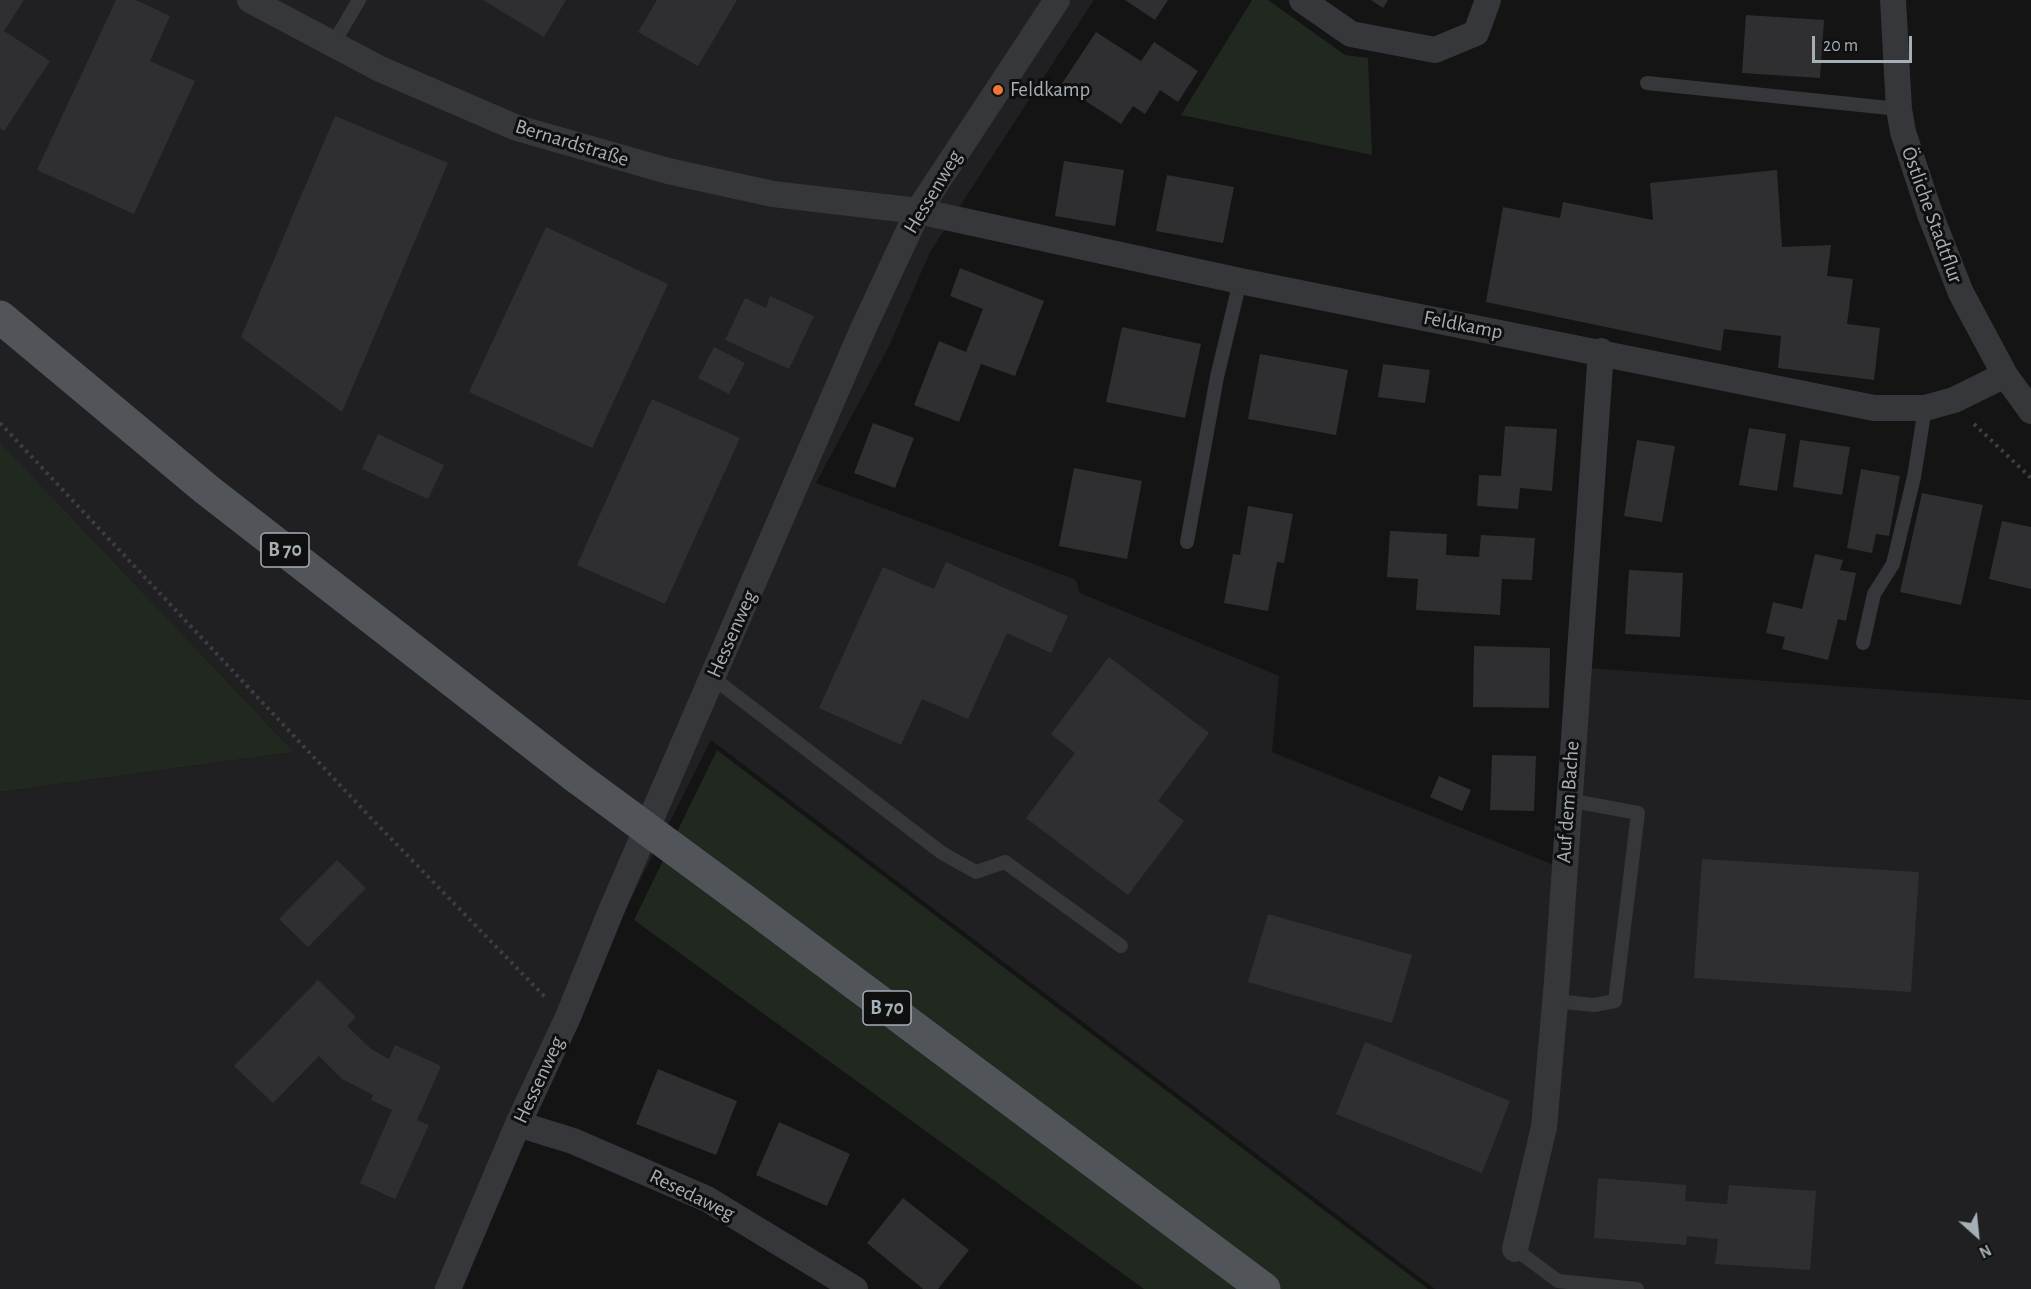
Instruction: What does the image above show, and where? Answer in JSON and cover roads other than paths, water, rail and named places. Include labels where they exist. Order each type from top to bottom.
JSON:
[{"type":"main road","name":"B 70","points":[[0,318],[206,489],[575,776],[1264,1289]]},
{"type":"street","name":"Bernardstraße","points":[[250,0],[380,69],[517,128],[657,168],[773,194],[918,211]]},
{"type":"street","name":"Hessenweg","points":[[448,1289],[518,1124],[568,1017],[611,910],[863,329],[918,211],[1057,0]]},
{"type":"street","points":[[1302,0],[1351,34],[1435,50],[1476,33],[1488,0]]},
{"type":"street","name":"Östliche Stadtflur","points":[[1893,0],[1899,109],[1903,132],[1927,204],[1960,293],[2005,375],[2031,411]]},
{"type":"street","name":"Feldkamp","points":[[918,211],[1240,281],[1601,351],[1874,408],[1924,408],[1954,400],[2005,375]]},
{"type":"street","name":"Auf dem Bache","points":[[1515,1249],[1544,1126],[1555,1001],[1601,351]]},
{"type":"street","name":"Resedaweg","points":[[518,1124],[573,1141],[707,1199],[855,1289]]},
{"type":"lane","points":[[333,44],[359,0]]},
{"type":"lane","points":[[1647,83],[1899,109]]},
{"type":"lane","points":[[1186,542],[1217,376],[1240,281]]},
{"type":"lane","points":[[1863,643],[1874,594],[1893,564],[1914,477],[1924,408]]},
{"type":"lane","points":[[713,678],[942,853],[976,872],[1005,862],[1121,946]]},
{"type":"lane","points":[[1555,1001],[1594,1005],[1615,1001],[1638,813],[1568,800]]},
{"type":"lane","points":[[1515,1249],[1558,1281],[1637,1289]]},
{"type":"place","name":"Feldkamp","points":[[998,90]]}]
